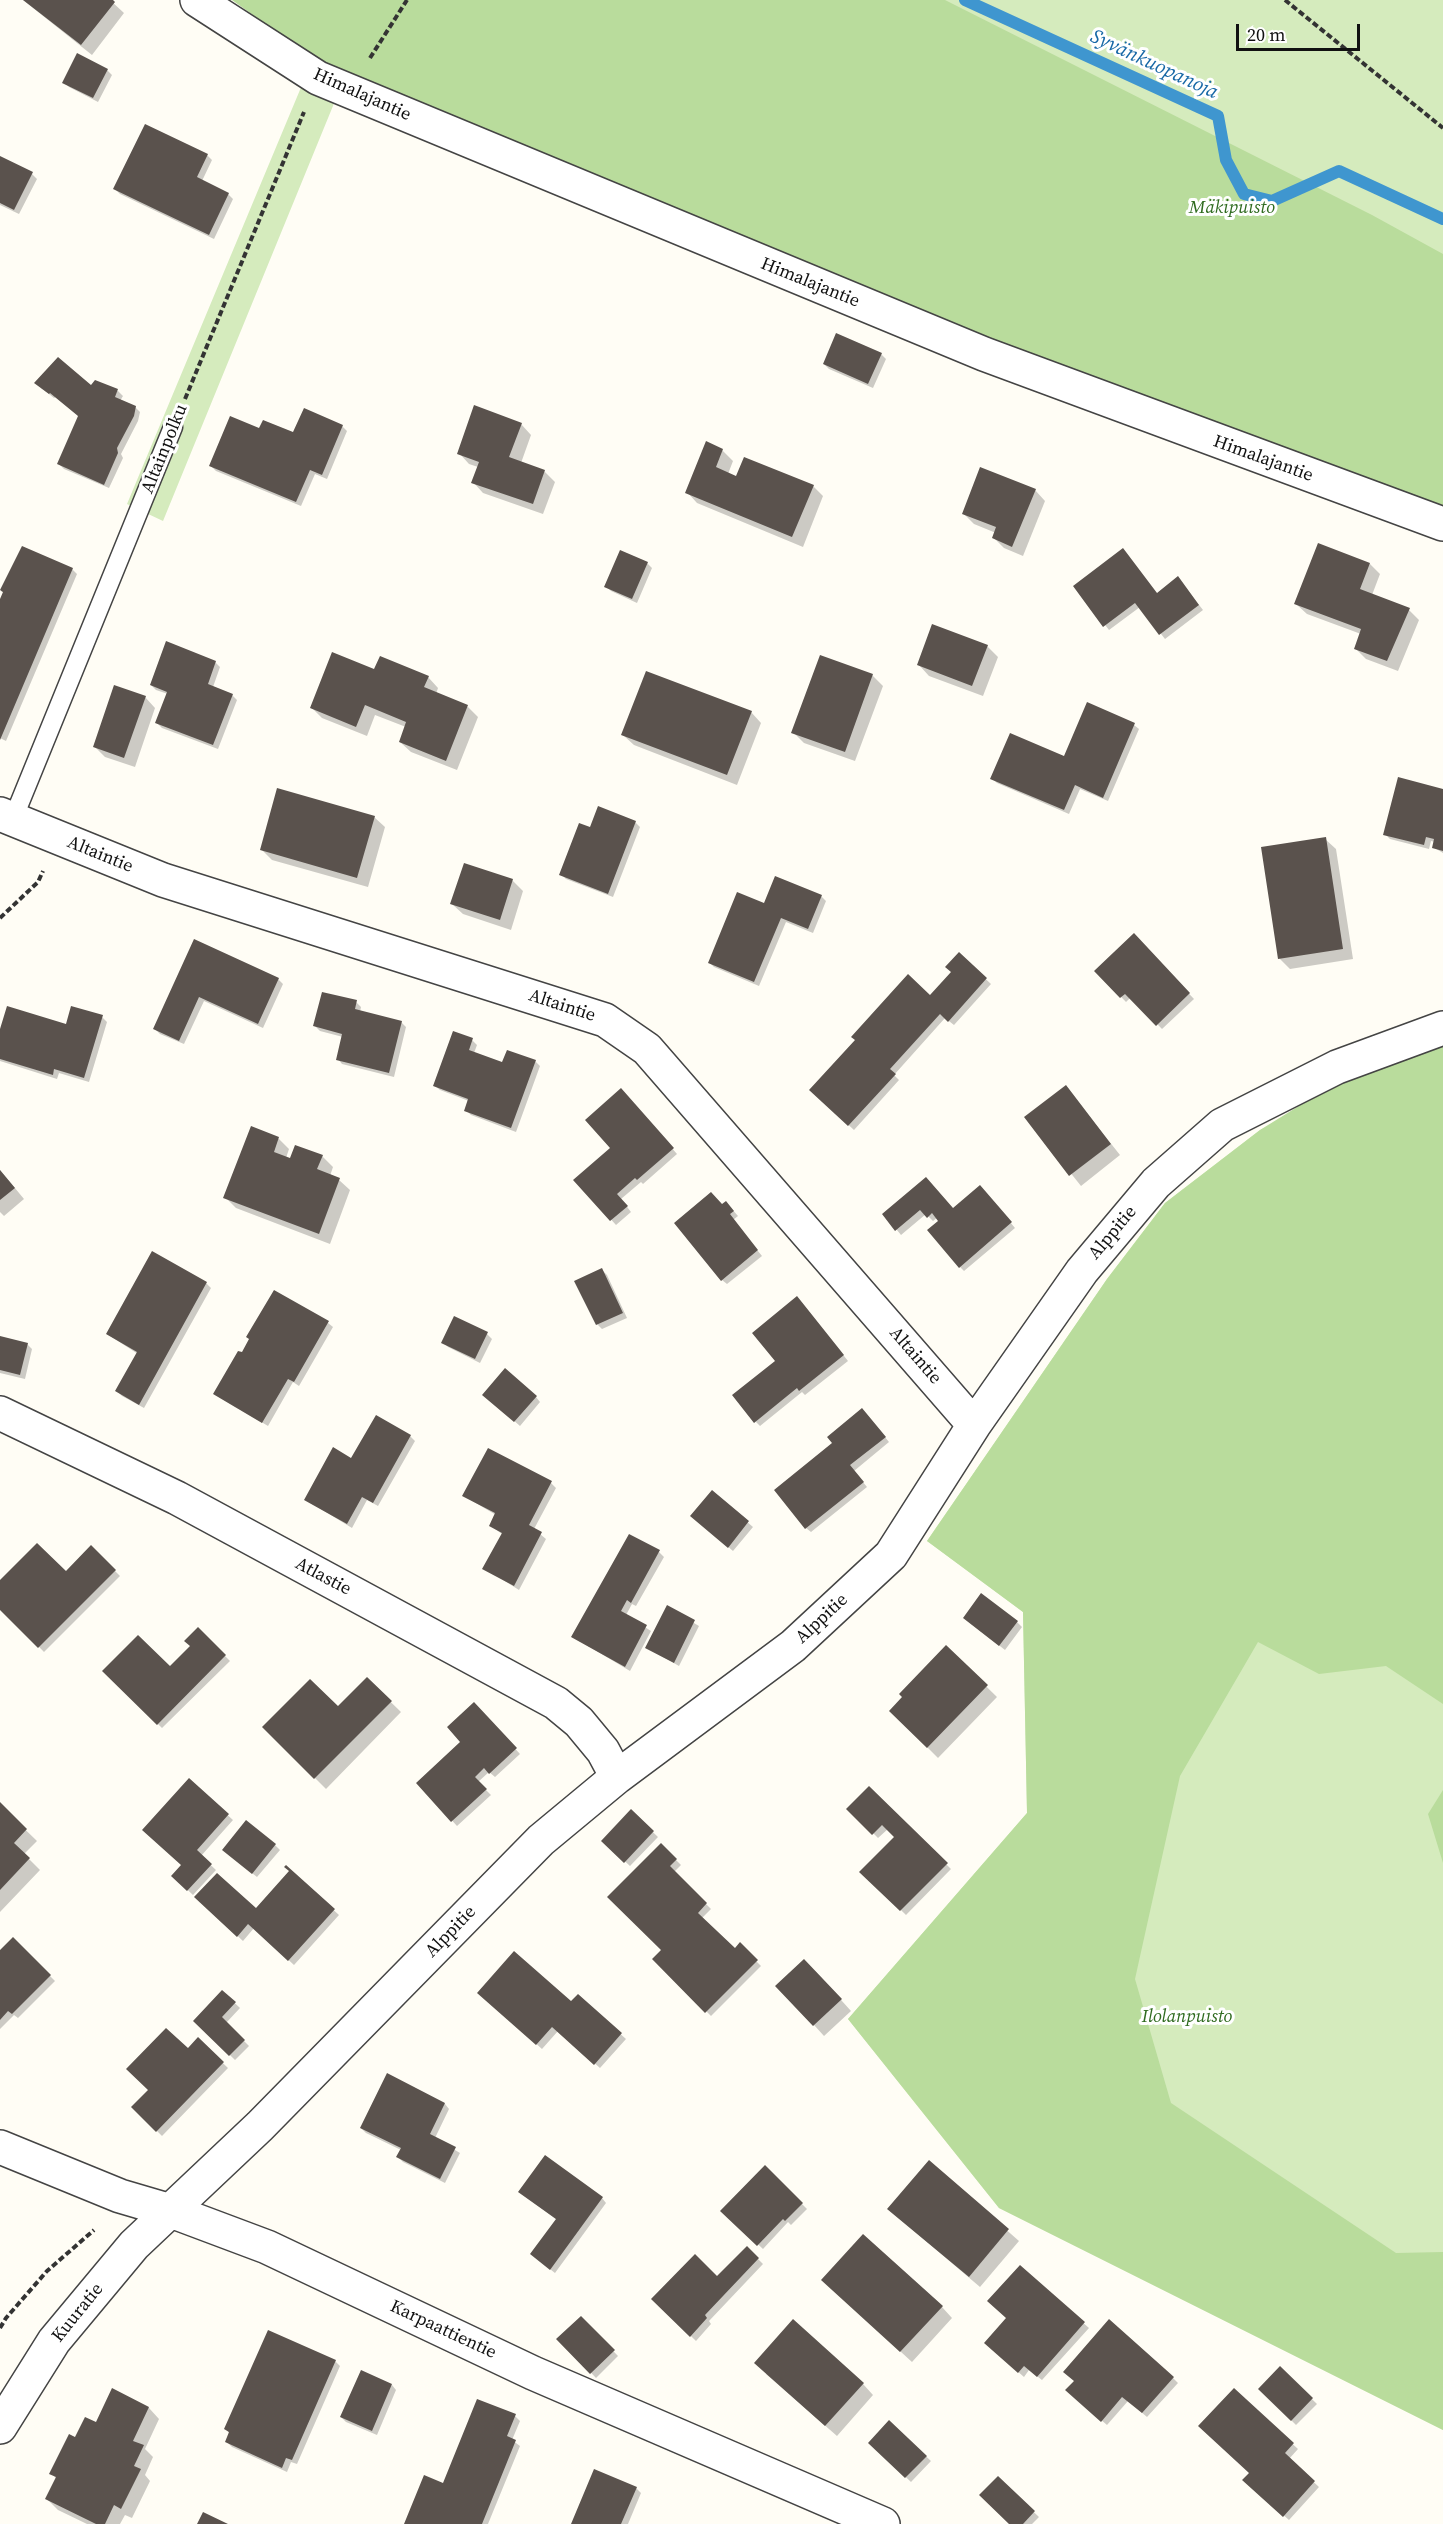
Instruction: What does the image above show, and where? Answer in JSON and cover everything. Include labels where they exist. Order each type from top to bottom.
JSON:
[{"type":"street","name":"Himalajantie","points":[[197,0],[318,78],[348,91],[984,354],[1443,524]]},
{"type":"street","name":"Altaintie","points":[[7,817],[163,880],[604,1020],[647,1049],[974,1425]]},
{"type":"street","name":"Alppitie","points":[[171,2211],[260,2126],[541,1840],[617,1777],[793,1646],[891,1555],[974,1425],[1097,1253],[1156,1183],[1222,1125],[1337,1067],[1443,1028]]},
{"type":"street","name":"Atlastie","points":[[0,1413],[177,1498],[556,1703],[579,1722],[603,1751],[617,1777]]},
{"type":"street","name":"Karpaattientie","points":[[0,2147],[120,2196],[171,2211],[267,2247],[533,2373],[883,2524]]},
{"type":"street","name":"Kuuratie","points":[[0,2427],[54,2341],[134,2245],[171,2211]]},
{"type":"lane","name":"Altainpolku","points":[[7,817],[173,427]]},
{"type":"path","points":[[348,91],[407,0]]},
{"type":"path","points":[[1285,0],[1443,128]]},
{"type":"path","name":"Altainpolku","points":[[173,427],[318,78]]},
{"type":"path","points":[[0,918],[38,882],[58,838]]},
{"type":"path","points":[[0,2328],[47,2271],[93,2230],[134,2245]]},
{"type":"green space","name":"Mäkipuisto","points":[[232,0],[1443,0],[1443,507]]},
{"type":"green space","name":"Mäkipuisto","points":[[232,0],[945,0],[1372,215],[1443,254],[1443,507],[978,337],[324,66]]},
{"type":"green space","points":[[302,85],[335,101],[163,521],[127,504]]},
{"type":"green space","name":"Ilolanpuisto","points":[[1443,1044],[1443,2430],[999,2208],[848,2019],[1027,1813],[1023,1612],[927,1541],[1107,1279],[1165,1203],[1260,1130]]},
{"type":"green space","name":"Ilolanpuisto","points":[[1443,1044],[1443,1704],[1386,1666],[1319,1674],[1258,1642],[1180,1776],[1135,1979],[1171,2103],[1396,2253],[1443,2252],[1443,2430],[999,2208],[848,2019],[1027,1813],[1023,1612],[927,1541],[1107,1279],[1165,1203],[1260,1130],[1349,1075]]},
{"type":"green space","points":[[1443,1790],[1443,1863],[1428,1814]]},
{"type":"building","points":[[23,0],[113,0],[115,2],[81,45]]},
{"type":"building","points":[[77,53],[108,69],[93,98],[62,83]]},
{"type":"building","points":[[145,124],[208,154],[197,177],[229,193],[209,235],[113,189]]},
{"type":"building","points":[[0,156],[33,172],[14,210],[0,203]]},
{"type":"building","points":[[836,333],[882,353],[868,384],[823,364]]},
{"type":"building","points":[[58,357],[91,385],[95,380],[118,389],[115,397],[136,406],[134,416],[117,448],[118,453],[104,485],[57,464],[78,416],[34,383]]},
{"type":"building","points":[[474,405],[522,423],[509,457],[545,470],[533,504],[471,483],[479,462],[457,454]]},
{"type":"building","points":[[304,408],[343,425],[322,475],[310,470],[296,502],[209,466],[230,416],[259,428],[263,420],[293,432]]},
{"type":"building","points":[[706,441],[723,449],[716,467],[736,476],[744,457],[814,485],[792,537],[685,493]]},
{"type":"building","points":[[980,467],[1036,489],[1012,547],[992,538],[996,527],[962,514]]},
{"type":"building","points":[[1318,543],[1370,563],[1360,589],[1410,608],[1387,661],[1354,649],[1361,629],[1294,604]]},
{"type":"building","points":[[22,546],[73,568],[0,740],[0,599],[3,592],[0,590]]},
{"type":"building","points":[[1123,548],[1157,593],[1178,576],[1199,605],[1159,635],[1135,603],[1103,627],[1073,586]]},
{"type":"building","points":[[620,550],[648,562],[632,599],[604,587]]},
{"type":"building","points":[[932,624],[988,645],[972,686],[917,665]]},
{"type":"building","points":[[166,641],[216,661],[208,684],[233,694],[213,745],[155,723],[167,692],[150,685]]},
{"type":"building","points":[[332,652],[374,669],[380,656],[429,676],[424,687],[468,705],[446,761],[399,742],[406,722],[365,705],[356,727],[310,708]]},
{"type":"building","points":[[820,655],[873,674],[845,752],[791,733]]},
{"type":"building","points":[[646,671],[752,711],[727,775],[621,735]]},
{"type":"building","points":[[114,685],[146,696],[124,758],[93,747]]},
{"type":"building","points":[[1087,702],[1135,723],[1103,798],[1075,785],[1064,810],[990,779],[1010,733],[1064,756]]},
{"type":"building","points":[[1398,777],[1443,789],[1443,851],[1432,848],[1434,839],[1426,837],[1424,845],[1383,835]]},
{"type":"building","points":[[277,788],[375,816],[357,878],[260,850]]},
{"type":"building","points":[[598,806],[636,821],[608,894],[559,875],[579,823],[590,827]]},
{"type":"building","points":[[1326,837],[1343,949],[1278,959],[1261,847]]},
{"type":"building","points":[[464,863],[513,879],[500,920],[450,904]]},
{"type":"building","points":[[775,876],[822,895],[808,929],[781,918],[754,982],[708,963],[737,892],[764,903]]},
{"type":"building","points":[[1134,933],[1190,993],[1156,1026],[1125,994],[1120,998],[1094,971]]},
{"type":"building","points":[[194,939],[279,978],[258,1024],[199,997],[179,1041],[153,1029]]},
{"type":"building","points":[[959,952],[987,978],[948,1022],[940,1014],[890,1069],[896,1074],[848,1126],[809,1090],[855,1040],[851,1037],[908,974],[930,995],[951,972],[945,967]]},
{"type":"building","points":[[322,992],[357,1000],[355,1009],[402,1021],[389,1073],[336,1060],[342,1034],[313,1026]]},
{"type":"building","points":[[7,1006],[66,1024],[71,1006],[103,1015],[84,1078],[54,1069],[53,1075],[0,1059],[0,1029]]},
{"type":"building","points":[[453,1031],[473,1038],[469,1050],[502,1062],[507,1050],[536,1060],[511,1128],[464,1111],[468,1099],[433,1086]]},
{"type":"building","points":[[1066,1085],[1111,1144],[1069,1176],[1024,1117]]},
{"type":"building","points":[[621,1088],[674,1148],[617,1194],[628,1206],[610,1221],[573,1180],[610,1148],[585,1120]]},
{"type":"building","points":[[251,1126],[279,1137],[274,1152],[290,1158],[295,1145],[323,1155],[317,1169],[340,1178],[319,1234],[223,1198]]},
{"type":"building","points":[[0,1170],[15,1188],[0,1200]]},
{"type":"building","points":[[926,1177],[953,1208],[980,1185],[1012,1222],[959,1268],[927,1230],[938,1221],[932,1213],[927,1218],[920,1210],[895,1231],[882,1214]]},
{"type":"building","points":[[711,1192],[722,1204],[726,1201],[734,1211],[730,1214],[758,1250],[721,1281],[674,1223]]},
{"type":"building","points":[[152,1251],[207,1282],[139,1405],[115,1391],[137,1352],[106,1334]]},
{"type":"building","points":[[602,1268],[623,1313],[596,1325],[574,1281]]},
{"type":"building","points":[[274,1290],[329,1321],[294,1382],[288,1379],[262,1423],[213,1394],[238,1351],[242,1352],[249,1339],[246,1337]]},
{"type":"building","points":[[797,1296],[844,1355],[799,1391],[797,1388],[754,1423],[732,1395],[775,1361],[752,1333]]},
{"type":"building","points":[[454,1316],[488,1332],[475,1359],[441,1343]]},
{"type":"building","points":[[0,1336],[28,1343],[20,1375],[0,1370]]},
{"type":"building","points":[[505,1368],[537,1396],[514,1422],[482,1395]]},
{"type":"building","points":[[862,1408],[886,1437],[850,1465],[864,1482],[805,1529],[774,1490],[832,1443],[827,1437]]},
{"type":"building","points":[[376,1415],[411,1435],[373,1503],[362,1497],[347,1524],[304,1500],[333,1447],[351,1458]]},
{"type":"building","points":[[488,1448],[552,1481],[529,1525],[542,1532],[514,1586],[482,1569],[502,1533],[489,1526],[495,1513],[462,1496]]},
{"type":"building","points":[[712,1490],[749,1521],[728,1548],[690,1516]]},
{"type":"building","points":[[629,1534],[660,1550],[631,1603],[627,1600],[621,1611],[647,1625],[625,1667],[571,1637]]},
{"type":"building","points":[[37,1543],[66,1571],[91,1545],[116,1570],[38,1648],[0,1610],[0,1580]]},
{"type":"building","points":[[981,1593],[1018,1621],[999,1646],[963,1618]]},
{"type":"building","points":[[667,1605],[695,1620],[674,1663],[645,1648]]},
{"type":"building","points":[[198,1627],[226,1655],[157,1725],[102,1671],[138,1635],[170,1666],[190,1646],[184,1641]]},
{"type":"building","points":[[946,1645],[988,1685],[927,1748],[889,1711],[902,1697],[899,1694]]},
{"type":"building","points":[[367,1677],[392,1701],[314,1779],[262,1727],[310,1679],[338,1706]]},
{"type":"building","points":[[474,1702],[517,1748],[489,1774],[484,1768],[475,1777],[487,1789],[451,1822],[416,1783],[460,1742],[447,1727]]},
{"type":"building","points":[[189,1778],[229,1814],[197,1850],[212,1864],[187,1891],[171,1876],[181,1865],[142,1830]]},
{"type":"building","points":[[869,1786],[948,1863],[900,1911],[859,1872],[894,1837],[882,1825],[872,1835],[846,1809]]},
{"type":"building","points":[[0,1802],[27,1829],[14,1843],[30,1858],[0,1890]]},
{"type":"building","points":[[631,1809],[654,1831],[624,1863],[601,1841]]},
{"type":"building","points":[[246,1820],[276,1844],[252,1874],[222,1850]]},
{"type":"building","points":[[661,1843],[677,1859],[670,1866],[707,1903],[698,1913],[735,1948],[740,1942],[758,1960],[705,2013],[652,1959],[661,1950],[607,1897]]},
{"type":"building","points":[[286,1865],[335,1909],[288,1961],[248,1924],[237,1937],[194,1897],[217,1873],[256,1908],[289,1871],[284,1867]]},
{"type":"building","points":[[13,1937],[51,1975],[12,2014],[8,2011],[0,2020],[0,1950]]},
{"type":"building","points":[[514,1951],[571,2001],[578,1994],[622,2033],[594,2065],[552,2027],[536,2045],[477,1993]]},
{"type":"building","points":[[804,1959],[842,1999],[813,2026],[775,1986]]},
{"type":"building","points":[[222,1990],[236,2002],[222,2017],[245,2040],[229,2056],[193,2021]]},
{"type":"building","points":[[166,2028],[188,2048],[198,2037],[224,2062],[156,2132],[131,2107],[148,2090],[126,2069]]},
{"type":"building","points":[[387,2073],[445,2103],[430,2134],[456,2147],[440,2179],[396,2157],[401,2148],[360,2128]]},
{"type":"building","points":[[545,2155],[603,2197],[550,2270],[530,2254],[556,2219],[518,2192]]},
{"type":"building","points":[[929,2160],[1009,2229],[969,2277],[887,2209]]},
{"type":"building","points":[[765,2165],[803,2203],[785,2221],[783,2219],[757,2246],[720,2211]]},
{"type":"building","points":[[863,2234],[943,2306],[900,2352],[821,2280]]},
{"type":"building","points":[[747,2246],[759,2258],[705,2315],[707,2318],[690,2337],[651,2299],[695,2254],[717,2276]]},
{"type":"building","points":[[1020,2265],[1085,2322],[1037,2377],[1024,2366],[1018,2373],[984,2343],[1006,2318],[987,2301]]},
{"type":"building","points":[[581,2316],[615,2350],[590,2374],[556,2339]]},
{"type":"building","points":[[793,2319],[864,2383],[825,2426],[754,2363]]},
{"type":"building","points":[[1109,2319],[1174,2377],[1142,2413],[1122,2397],[1101,2422],[1065,2390],[1074,2381],[1063,2372]]},
{"type":"building","points":[[268,2330],[336,2360],[292,2460],[286,2458],[282,2468],[225,2442],[229,2432],[224,2429]]},
{"type":"building","points":[[1280,2366],[1313,2398],[1291,2421],[1258,2389]]},
{"type":"building","points":[[361,2370],[392,2384],[372,2431],[340,2417]]},
{"type":"building","points":[[112,2388],[149,2407],[133,2441],[144,2445],[134,2466],[141,2469],[121,2509],[114,2505],[105,2524],[96,2524],[45,2499],[56,2477],[49,2474],[69,2434],[75,2437],[85,2417],[96,2422]]},
{"type":"building","points":[[1234,2388],[1294,2443],[1285,2453],[1315,2481],[1283,2517],[1242,2480],[1249,2473],[1198,2426]]},
{"type":"building","points":[[477,2399],[516,2414],[507,2436],[516,2440],[482,2524],[404,2524],[424,2475],[443,2483]]},
{"type":"building","points":[[889,2420],[927,2456],[905,2478],[868,2443]]},
{"type":"building","points":[[594,2469],[637,2487],[621,2524],[571,2524]]},
{"type":"building","points":[[998,2476],[1035,2511],[1023,2524],[1009,2524],[979,2495]]},
{"type":"building","points":[[203,2512],[228,2524],[197,2524]]},
{"type":"waterway","name":"Syvänkuopanoja","points":[[965,0],[1218,116],[1226,160],[1244,194],[1272,201],[1339,171],[1443,219]]}]
